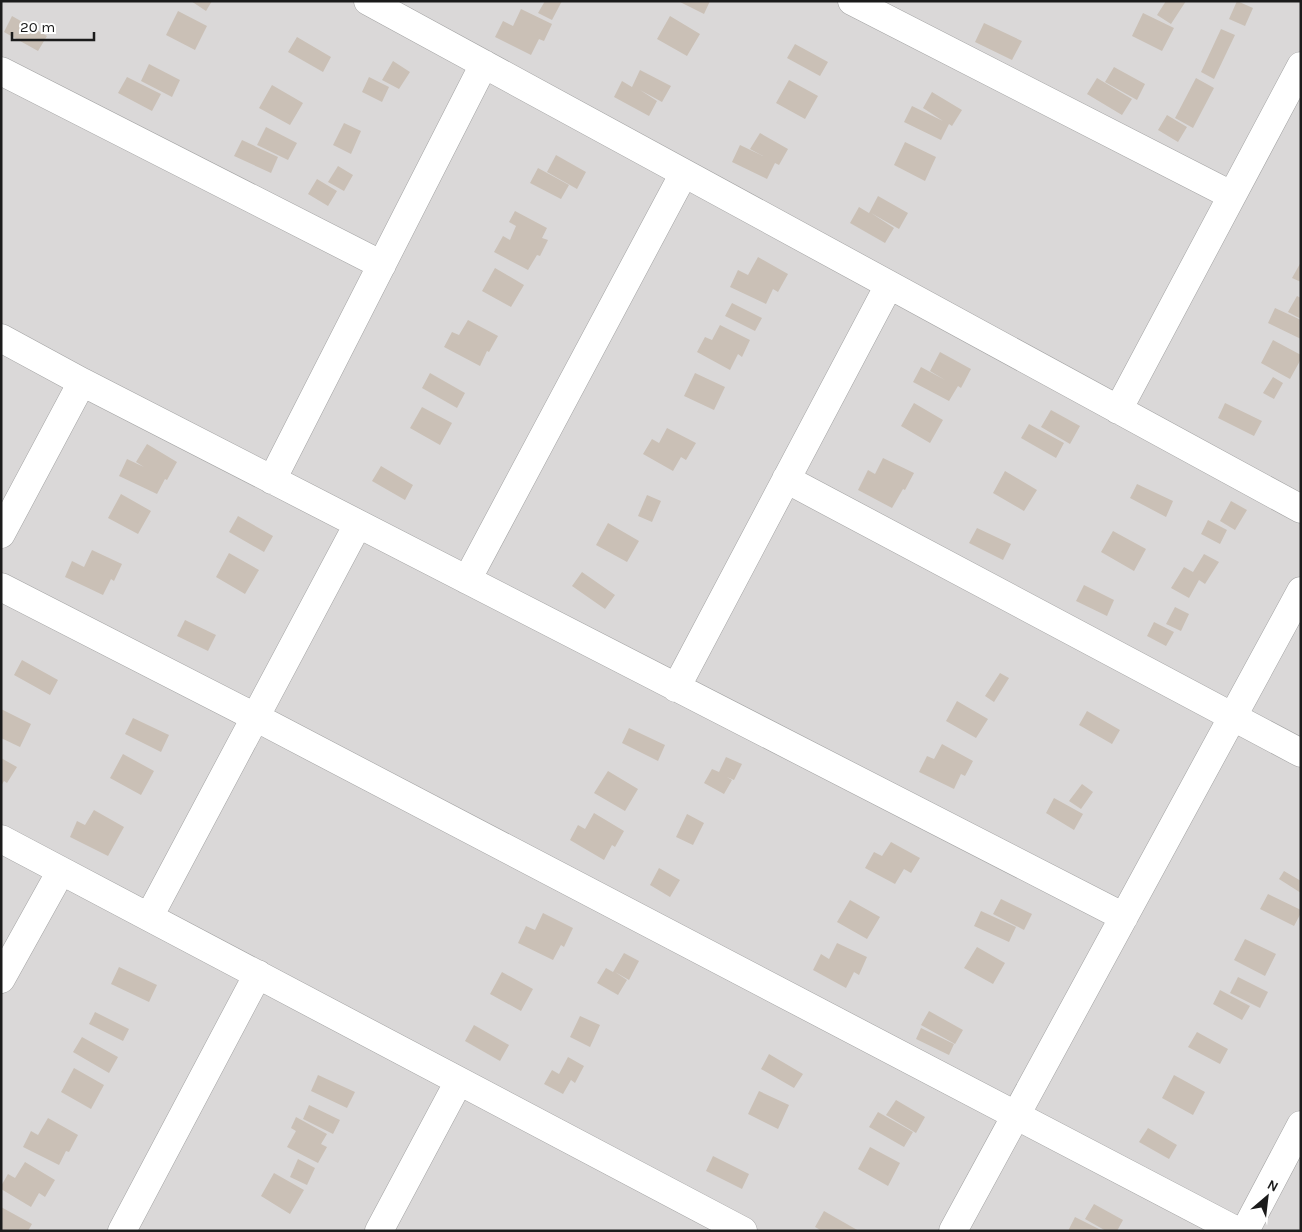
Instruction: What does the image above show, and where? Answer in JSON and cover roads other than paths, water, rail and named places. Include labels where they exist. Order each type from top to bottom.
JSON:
[{"type":"street","points":[[368,1],[1301,509]]},
{"type":"street","points":[[852,1],[1231,195]]},
{"type":"street","points":[[272,480],[484,64]]},
{"type":"street","points":[[1118,410],[1301,66]]},
{"type":"street","points":[[1,71],[382,265]]},
{"type":"street","points":[[467,580],[684,173]]},
{"type":"street","points":[[676,688],[889,285]]},
{"type":"street","points":[[1,338],[82,382],[1124,918]]},
{"type":"street","points":[[1,534],[82,382]]},
{"type":"street","points":[[786,479],[1301,753]]},
{"type":"street","points":[[149,917],[358,524]]},
{"type":"street","points":[[1,587],[255,717],[1237,1231]]},
{"type":"street","points":[[953,1231],[1301,591]]},
{"type":"street","points":[[1,839],[743,1231]]},
{"type":"street","points":[[1,979],[61,871]]},
{"type":"street","points":[[122,1231],[258,974]]},
{"type":"street","points":[[379,1231],[459,1081]]},
{"type":"street","points":[[1245,1231],[1301,1125]]}]
